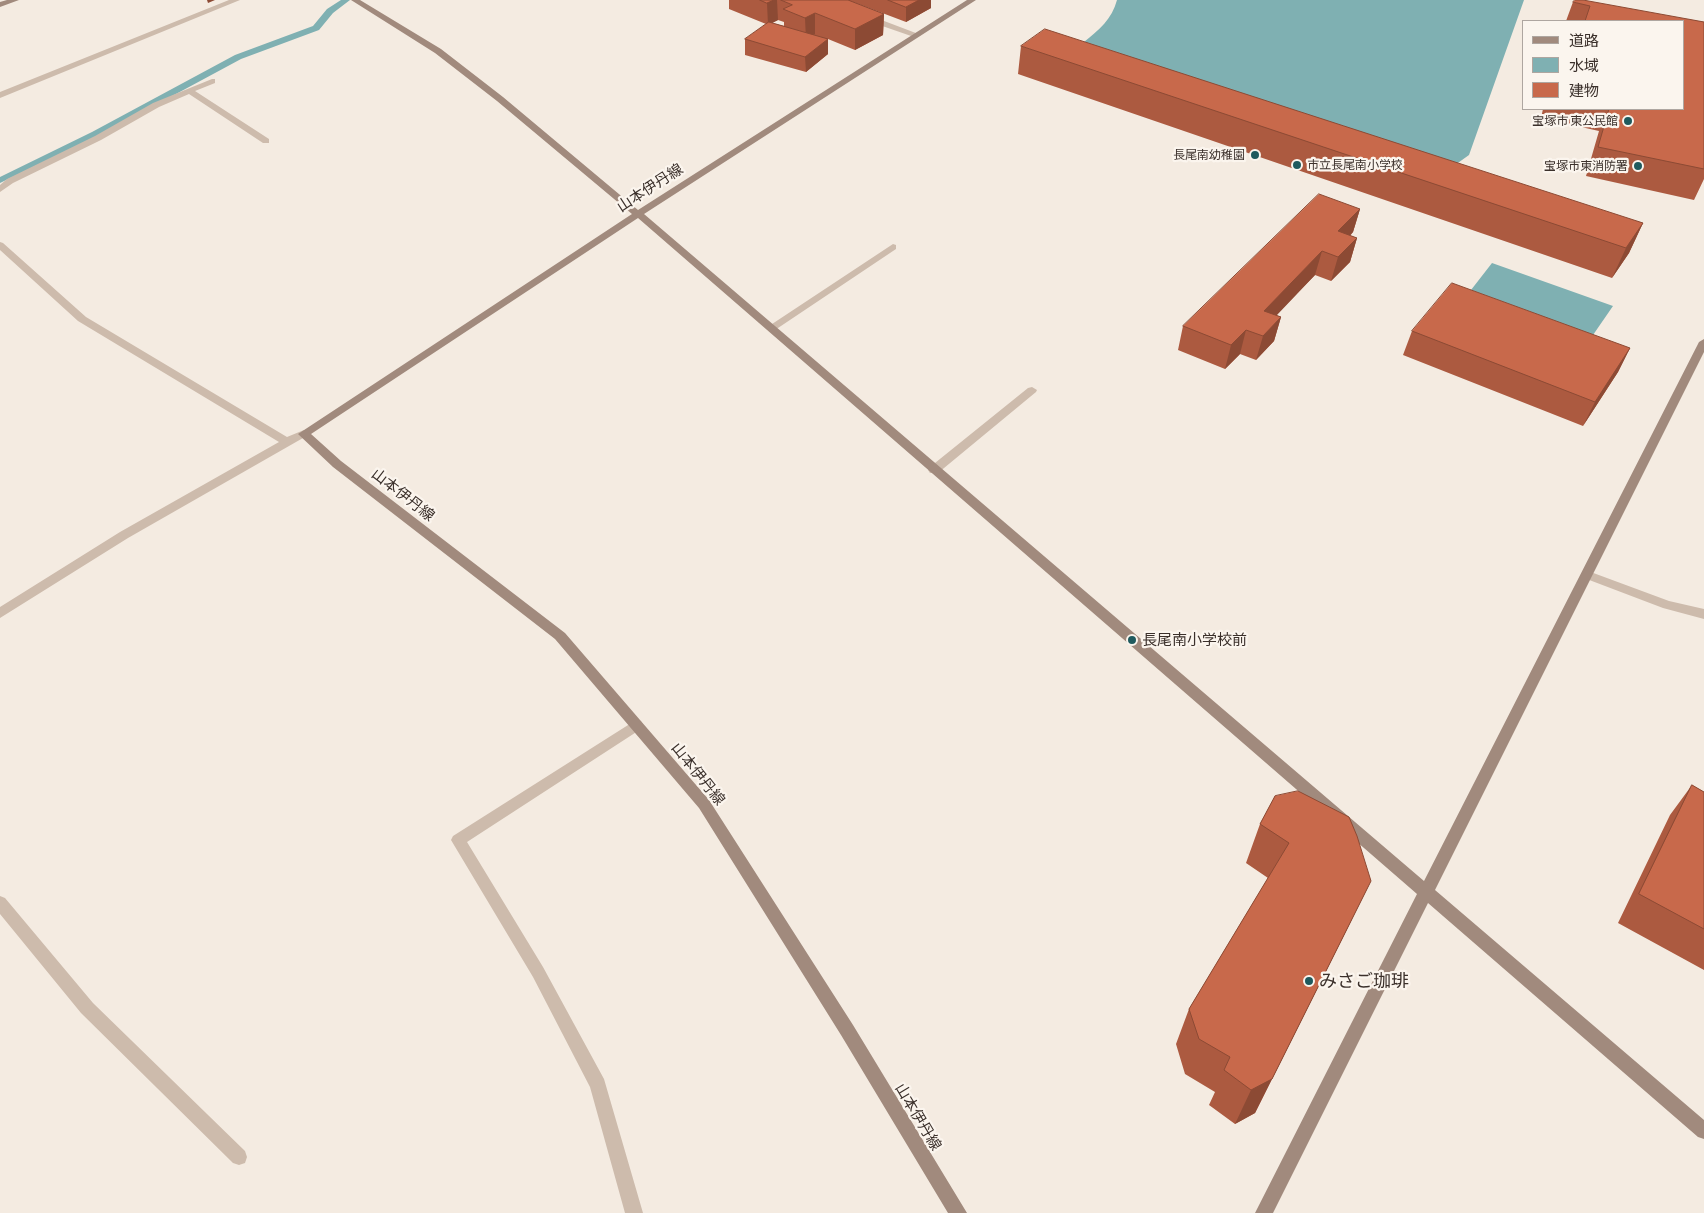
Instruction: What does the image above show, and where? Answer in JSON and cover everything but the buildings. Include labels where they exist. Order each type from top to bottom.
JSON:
[{"type":"street","points":[[0,5],[15,0]]},
{"type":"street","points":[[0,95],[236,0]]},
{"type":"street","points":[[355,0],[438,51],[500,98],[771,328],[1704,1131]]},
{"type":"street","name":"山本伊丹線","points":[[958,1213],[847,1030],[704,804],[560,636],[337,464],[304,434],[638,214],[972,0]]},
{"type":"street","points":[[864,17],[917,35]]},
{"type":"street","points":[[0,189],[10,181],[98,138],[156,105],[191,92],[212,81]]},
{"type":"street","points":[[191,92],[266,141]]},
{"type":"street","points":[[0,245],[82,319],[287,442]]},
{"type":"street","points":[[771,328],[893,246]]},
{"type":"street","points":[[1264,1213],[1425,892],[1588,575],[1704,342]]},
{"type":"street","points":[[934,470],[1032,390]]},
{"type":"street","points":[[0,613],[124,535],[304,434]]},
{"type":"street","points":[[1588,575],[1667,605],[1704,614]]},
{"type":"street","points":[[634,1213],[598,1085],[538,972],[458,840],[636,725]]},
{"type":"street","points":[[0,903],[86,1008],[239,1156]]},
{"type":"water","points":[[1117,0],[1524,0],[1469,155],[1455,165],[1084,42],[1100,28],[1112,13]]},
{"type":"water","points":[[1492,263],[1613,306],[1593,335],[1471,290]]},
{"type":"waterway","points":[[0,180],[95,134],[238,57],[316,28],[330,11],[346,0]]},
{"type":"place","name":"宝塚市 東公民館","points":[[1628,121]]},
{"type":"place","name":"長尾南幼稚園","points":[[1255,155]]},
{"type":"place","name":"市立長尾南小学校","points":[[1297,165]]},
{"type":"place","name":"宝塚市東消防署","points":[[1638,166]]},
{"type":"place","name":"長尾南小学校前","points":[[1132,640]]},
{"type":"place","name":"みさご珈琲","points":[[1309,981]]}]
